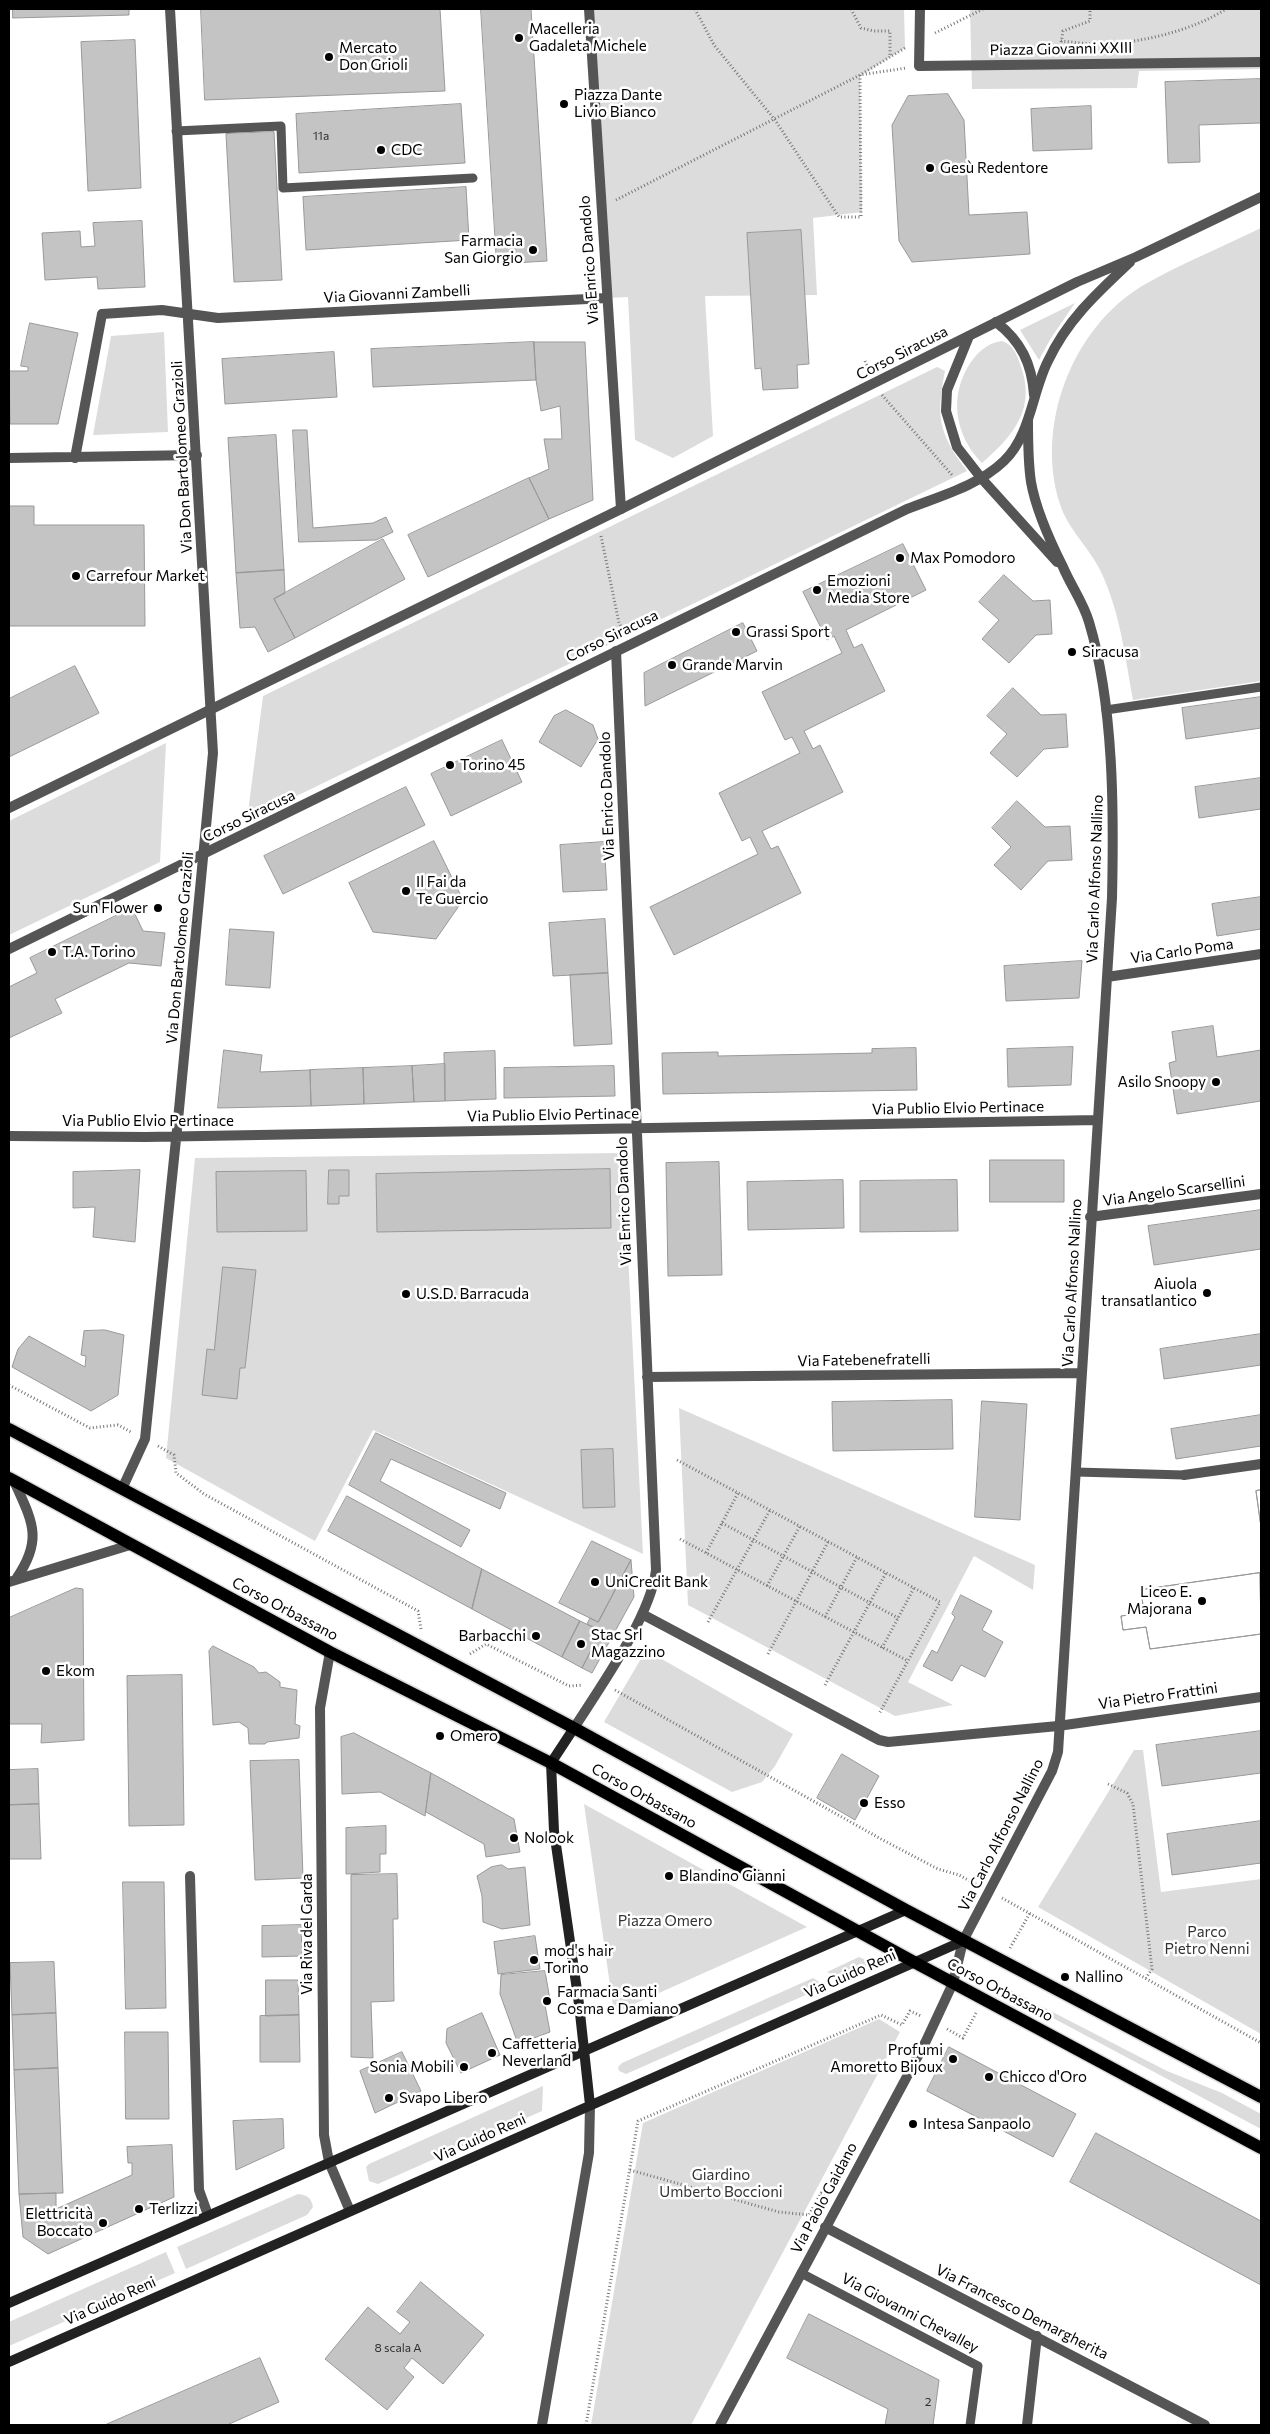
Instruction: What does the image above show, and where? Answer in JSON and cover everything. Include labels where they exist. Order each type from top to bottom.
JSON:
[{"type":"main road","name":"Corso Orbassano","points":[[9,1429],[574,1728],[964,1941],[1261,2097]]},
{"type":"main road","name":"Corso Orbassano","points":[[11,1480],[330,1652],[551,1763],[914,1962],[1261,2148]]},
{"type":"main road","points":[[574,1728],[551,1763],[554,1831],[590,2105]]},
{"type":"main road","points":[[9,2301],[906,1910]]},
{"type":"main road","name":"Via Guido Reni","points":[[9,2362],[964,1941]]},
{"type":"street","name":"Via Don Bartolomeo Grazioli","points":[[122,1489],[145,1439],[177,1137],[212,753],[197,455],[170,9]]},
{"type":"street","name":"Via Enrico Dandolo","points":[[589,9],[600,208],[621,509]]},
{"type":"street","points":[[919,66],[920,9]]},
{"type":"street","name":"Piazza Giovanni XXIII","points":[[919,66],[1261,62]]},
{"type":"street","name":"Corso Siracusa","points":[[9,808],[621,509],[1077,282],[1261,197]]},
{"type":"street","name":"Corso Siracusa","points":[[9,949],[906,510],[982,479],[1006,459],[1028,421],[1034,395],[1048,360],[1063,333],[1084,305],[1136,256]]},
{"type":"street","name":"Via Giovanni Zambelli","points":[[188,315],[218,318],[607,298]]},
{"type":"street","points":[[75,458],[102,314],[162,310],[188,315]]},
{"type":"street","points":[[996,322],[1010,333],[1025,356],[1032,373],[1034,395]]},
{"type":"street","name":"Via Carlo Alfonso Nallino","points":[[968,336],[947,390],[946,411],[957,448],[982,479],[1063,568]]},
{"type":"street","name":"Via Carlo Alfonso Nallino","points":[[953,1983],[964,1941],[1052,1771],[1058,1752],[1058,1726],[1076,1472],[1114,842],[1112,783],[1106,710],[1089,621],[1063,568],[1037,507],[1031,482],[1028,421]]},
{"type":"street","points":[[9,458],[197,455]]},
{"type":"street","name":"Via Enrico Dandolo","points":[[574,1728],[603,1683],[642,1614],[654,1585],[656,1570],[616,651]]},
{"type":"street","name":"Via Carlo Poma","points":[[1107,977],[1261,954]]},
{"type":"street","name":"Via Publio Elvio Pertinace","points":[[9,1136],[177,1137],[1098,1120]]},
{"type":"street","name":"Via Angelo Scarsellini","points":[[1090,1217],[1261,1194]]},
{"type":"street","name":"Via Fatebenefratelli","points":[[647,1377],[1082,1373]]},
{"type":"street","points":[[1184,1475],[1261,1464]]},
{"type":"street","points":[[11,1480],[27,1510],[32,1525],[33,1542],[31,1555],[12,1580]]},
{"type":"street","points":[[12,1580],[56,1569],[130,1545]]},
{"type":"street","points":[[642,1614],[879,1740],[888,1742],[1058,1726]]},
{"type":"street","name":"Via Riva del Garda","points":[[330,1652],[320,1708],[324,2135],[329,2162],[350,2211]]},
{"type":"street","name":"Via Pietro Frattini","points":[[1058,1726],[1261,1697]]},
{"type":"street","points":[[190,1876],[199,2190],[208,2215]]},
{"type":"street","name":"Via Paolo Gaidano","points":[[720,2425],[934,2023],[953,1983]]},
{"type":"street","points":[[542,2425],[589,2153],[590,2105]]},
{"type":"street","name":"Via Francesco Demargherita","points":[[825,2227],[1205,2425]]},
{"type":"street","points":[[1027,2425],[1037,2336]]},
{"type":"lane","points":[[176,131],[281,126],[283,188],[473,178]]},
{"type":"lane","points":[[1106,710],[1261,687]]},
{"type":"lane","points":[[1076,1472],[1184,1475]]},
{"type":"lane","name":"Via Giovanni Chevalley","points":[[801,2273],[978,2366],[970,2425]]},
{"type":"path","points":[[696,9],[714,45],[775,120],[839,217],[861,217],[860,76]]},
{"type":"path","points":[[851,9],[861,28],[874,31],[890,31],[890,58]]},
{"type":"path","points":[[600,208],[860,76],[919,41],[983,9]]},
{"type":"path","points":[[1057,64],[1063,31],[1090,21],[1090,9]]},
{"type":"path","points":[[1061,41],[1096,44],[1173,33],[1209,20],[1226,9]]},
{"type":"path","points":[[860,76],[919,66]]},
{"type":"path","points":[[865,361],[881,394],[962,488]]},
{"type":"path","points":[[597,520],[619,623],[630,644]]},
{"type":"path","points":[[9,1385],[90,1428],[118,1425],[174,1455],[176,1472],[204,1494],[418,1611],[421,1630],[429,1634]]},
{"type":"path","points":[[677,1460],[940,1602],[879,1714]]},
{"type":"path","points":[[706,1553],[738,1493]]},
{"type":"path","points":[[708,1622],[770,1510]]},
{"type":"path","points":[[722,1523],[898,1618]]},
{"type":"path","points":[[767,1586],[800,1526]]},
{"type":"path","points":[[680,1539],[908,1662]]},
{"type":"path","points":[[768,1654],[828,1542]]},
{"type":"path","points":[[825,1617],[857,1557]]},
{"type":"path","points":[[825,1685],[886,1573]]},
{"type":"path","points":[[882,1648],[914,1588]]},
{"type":"path","points":[[468,1655],[486,1644],[568,1686],[603,1683],[881,1839],[938,1869],[959,1875],[1030,1913],[1261,2043]]},
{"type":"path","points":[[1108,1784],[1126,1793],[1133,1804],[1152,1968],[1146,1978]]},
{"type":"path","points":[[1003,1961],[1030,1913]]},
{"type":"path","points":[[586,2425],[638,2122],[882,2014],[902,2025],[910,2011],[963,2038],[983,1999]]},
{"type":"path","points":[[630,2170],[779,2212],[804,2212],[809,2215],[821,2192],[838,2202]]},
{"type":"green space","points":[[589,9],[904,9],[905,48],[860,76],[862,212],[813,218],[817,295],[705,296],[713,436],[673,458],[635,440],[628,297],[607,298]]},
{"type":"green space","points":[[970,9],[1261,9],[1261,69],[1139,71],[1137,88],[972,89]]},
{"type":"green space","points":[[1261,228],[1261,681],[1133,700],[1121,634],[1108,587],[1096,563],[1068,522],[1060,504],[1053,474],[1052,443],[1056,413],[1065,382],[1078,354],[1096,327],[1117,305],[1156,278]]},
{"type":"green space","points":[[1075,303],[1051,338],[1039,360],[1020,330]]},
{"type":"green space","points":[[164,332],[168,432],[93,435],[111,336]]},
{"type":"green space","points":[[1002,341],[1011,347],[1019,360],[1025,380],[1026,394],[1024,407],[1013,431],[994,453],[982,463],[973,452],[961,428],[957,401],[959,388],[964,375],[977,354],[984,348]]},
{"type":"green space","points":[[937,367],[945,371],[940,412],[945,435],[957,458],[967,471],[247,820],[263,696]]},
{"type":"green space","points":[[166,743],[160,862],[9,935],[9,821]]},
{"type":"green space","name":"U.S.D. Barracuda","points":[[623,1153],[643,1554],[373,1430],[315,1541],[166,1458],[195,1158]]},
{"type":"green space","points":[[679,1408],[1035,1565],[1033,1590],[974,1556],[908,1682],[953,1705],[895,1716],[688,1605]]},
{"type":"green space","points":[[646,1650],[793,1734],[775,1766],[762,1782],[732,1792],[604,1722]]},
{"type":"green space","name":"Parco Pietro Nenni","points":[[1134,1750],[1143,1750],[1161,1892],[1261,1879],[1261,2034],[1038,1907]]},
{"type":"green space","name":"Piazza Omero","points":[[584,1804],[807,1927],[614,2013]]},
{"type":"green space","points":[[859,1957],[868,1961],[868,1965],[840,1979],[827,1972]]},
{"type":"green space","points":[[813,1978],[826,1986],[626,2074],[619,2071],[618,2067],[622,2063]]},
{"type":"green space","points":[[1008,1989],[1167,2071],[1222,2093],[1261,2114],[1261,2129],[1006,1993]]},
{"type":"green space","name":"Giardino Umberto Boccioni","points":[[879,2019],[900,2032],[691,2425],[591,2425],[643,2123]]},
{"type":"green space","points":[[543,2086],[542,2111],[378,2184],[369,2181],[366,2167],[369,2164]]},
{"type":"green space","points":[[298,2194],[306,2196],[311,2201],[313,2207],[307,2215],[186,2269],[177,2247]]},
{"type":"green space","points":[[166,2252],[175,2273],[9,2346],[9,2322]]},
{"type":"building","points":[[13,9],[129,9],[129,15],[13,18]]},
{"type":"building","name":"Mercato Don Grioli","points":[[201,9],[440,9],[445,91],[205,100]]},
{"type":"building","points":[[481,9],[531,9],[547,261],[497,264]]},
{"type":"building","points":[[135,40],[141,188],[88,191],[81,42]]},
{"type":"building","points":[[1261,79],[1261,123],[1199,125],[1200,162],[1168,163],[1165,82]]},
{"type":"building","name":"Gesù Redentore","points":[[948,94],[964,120],[969,215],[1027,212],[1030,254],[912,262],[899,241],[892,125],[908,96]]},
{"type":"building","name":"CDC","points":[[461,104],[465,163],[299,173],[296,114]]},
{"type":"building","points":[[1091,106],[1092,149],[1033,151],[1031,109]]},
{"type":"building","points":[[274,132],[282,280],[234,282],[226,134]]},
{"type":"building","points":[[466,187],[469,240],[306,250],[303,197]]},
{"type":"building","points":[[142,221],[145,287],[98,289],[97,277],[45,280],[42,233],[80,231],[81,247],[95,246],[93,223]]},
{"type":"building","points":[[801,230],[809,364],[797,365],[798,388],[763,390],[761,368],[755,369],[747,233]]},
{"type":"building","points":[[30,323],[78,333],[58,424],[10,424],[9,371],[28,371],[28,367],[21,366]]},
{"type":"building","points":[[534,342],[585,342],[593,500],[549,519],[529,478],[549,469],[544,439],[562,439],[560,406],[541,411],[536,380]]},
{"type":"building","points":[[534,342],[536,380],[373,387],[371,349]]},
{"type":"building","points":[[334,352],[337,397],[225,404],[222,359]]},
{"type":"building","points":[[293,430],[307,430],[313,528],[373,523],[386,517],[393,532],[376,540],[299,542]]},
{"type":"building","points":[[276,435],[284,570],[236,573],[228,438]]},
{"type":"building","points":[[529,478],[549,519],[428,577],[408,535]]},
{"type":"building","name":"Carrefour Market","points":[[9,506],[34,506],[34,525],[144,525],[145,626],[9,626]]},
{"type":"building","points":[[383,539],[405,579],[295,638],[274,599]]},
{"type":"building","points":[[903,544],[926,590],[846,630],[854,648],[862,644],[885,691],[804,731],[813,749],[820,745],[843,792],[762,831],[771,849],[778,846],[801,893],[674,955],[650,907],[758,854],[750,837],[742,841],[719,793],[800,753],[792,737],[785,740],[762,692],[842,653],[834,636],[827,640],[803,592]]},
{"type":"building","points":[[284,570],[285,593],[274,599],[295,638],[268,652],[255,627],[240,628],[236,573]]},
{"type":"building","points":[[1004,575],[1033,601],[1050,600],[1052,634],[1036,635],[1009,663],[982,639],[999,620],[979,602]]},
{"type":"building","points":[[743,623],[757,651],[645,706],[644,673]]},
{"type":"building","points":[[75,666],[99,713],[9,757],[9,699]]},
{"type":"building","points":[[1013,688],[1041,715],[1066,714],[1068,747],[1044,749],[1017,777],[990,753],[1007,734],[987,716]]},
{"type":"building","points":[[1261,697],[1261,728],[1186,739],[1182,708]]},
{"type":"building","points":[[566,710],[593,725],[598,739],[581,767],[539,742],[554,716]]},
{"type":"building","points":[[502,740],[522,782],[451,816],[431,774]]},
{"type":"building","points":[[1261,778],[1261,809],[1199,818],[1195,787]]},
{"type":"building","points":[[406,787],[425,825],[283,894],[264,856]]},
{"type":"building","points":[[1017,801],[1045,827],[1070,826],[1072,860],[1048,861],[1021,890],[994,865],[1011,847],[992,828]]},
{"type":"building","name":"Il Fai da Te Guercio","points":[[434,841],[463,900],[436,939],[373,932],[349,883]]},
{"type":"building","points":[[604,842],[607,890],[563,892],[560,845]]},
{"type":"building","points":[[1261,897],[1261,929],[1217,936],[1212,904]]},
{"type":"building","points":[[132,908],[143,931],[165,933],[161,966],[129,963],[55,999],[62,1013],[9,1038],[9,987],[37,973],[30,958]]},
{"type":"building","points":[[605,919],[608,973],[553,976],[549,923]]},
{"type":"building","points":[[230,929],[274,932],[270,988],[226,985]]},
{"type":"building","points":[[1082,961],[1079,998],[1006,1001],[1004,966]]},
{"type":"building","points":[[608,973],[612,1044],[574,1046],[570,975]]},
{"type":"building","name":"Asilo Snoopy","points":[[1213,1026],[1217,1057],[1261,1050],[1261,1101],[1177,1114],[1169,1063],[1176,1061],[1172,1032]]},
{"type":"building","points":[[1073,1047],[1071,1085],[1008,1087],[1007,1049]]},
{"type":"building","points":[[916,1048],[917,1090],[663,1094],[662,1053],[718,1052],[718,1056],[872,1053],[872,1049]]},
{"type":"building","points":[[224,1050],[262,1055],[260,1072],[310,1070],[311,1106],[218,1108]]},
{"type":"building","points":[[495,1051],[496,1099],[445,1101],[444,1053]]},
{"type":"building","points":[[445,1064],[445,1101],[414,1102],[412,1066]]},
{"type":"building","points":[[412,1066],[414,1102],[364,1104],[363,1068]]},
{"type":"building","points":[[614,1066],[615,1096],[504,1098],[504,1068]]},
{"type":"building","points":[[363,1068],[364,1104],[311,1106],[310,1070]]},
{"type":"building","points":[[990,1160],[1064,1160],[1064,1202],[990,1202]]},
{"type":"building","points":[[719,1162],[722,1275],[668,1276],[666,1163]]},
{"type":"building","points":[[610,1169],[611,1228],[377,1232],[376,1174]]},
{"type":"building","points":[[140,1170],[135,1242],[93,1237],[95,1207],[73,1208],[73,1172]]},
{"type":"building","points":[[329,1170],[349,1170],[349,1196],[339,1196],[339,1204],[328,1204]]},
{"type":"building","points":[[306,1171],[307,1231],[217,1232],[216,1172]]},
{"type":"building","points":[[843,1180],[844,1228],[748,1230],[747,1182]]},
{"type":"building","points":[[957,1180],[958,1231],[860,1232],[860,1181]]},
{"type":"building","points":[[1261,1210],[1261,1249],[1154,1265],[1148,1226]]},
{"type":"building","points":[[223,1267],[256,1270],[245,1368],[240,1368],[237,1399],[202,1395],[207,1349],[214,1350]]},
{"type":"building","points":[[105,1330],[124,1335],[118,1395],[91,1411],[12,1367],[18,1349],[29,1336],[85,1367],[86,1356],[81,1355],[84,1331]]},
{"type":"building","points":[[1261,1334],[1261,1365],[1164,1379],[1160,1349]]},
{"type":"building","points":[[952,1400],[953,1449],[833,1451],[832,1402]]},
{"type":"building","points":[[982,1401],[1027,1404],[1020,1520],[975,1517]]},
{"type":"building","points":[[1261,1415],[1261,1446],[1176,1459],[1171,1429]]},
{"type":"building","points":[[376,1433],[506,1493],[500,1509],[391,1459],[380,1481],[470,1530],[461,1547],[349,1485]]},
{"type":"building","points":[[613,1449],[615,1507],[583,1508],[581,1450]]},
{"type":"building","points":[[1261,1490],[1261,1527],[1256,1491]]},
{"type":"building","points":[[1261,1490],[1261,1527],[1256,1491]]},
{"type":"building","points":[[347,1496],[482,1569],[472,1609],[328,1531]]},
{"type":"building","name":"UniCredit Bank","points":[[592,1541],[631,1560],[598,1622],[559,1603]]},
{"type":"building","points":[[631,1560],[634,1597],[592,1673],[582,1668],[601,1631],[587,1624],[590,1618],[598,1622]]},
{"type":"building","points":[[482,1569],[580,1621],[562,1657],[472,1609]]},
{"type":"building","name":"Liceo E. Majorana","points":[[1260,1573],[1261,1634],[1150,1649],[1146,1627],[1123,1630],[1121,1616],[1144,1613],[1141,1590]]},
{"type":"building","name":"Liceo E. Majorana","points":[[1260,1573],[1261,1634],[1150,1649],[1146,1627],[1123,1630],[1121,1616],[1144,1613],[1141,1590]]},
{"type":"building","name":"Ekom","points":[[76,1588],[83,1589],[84,1740],[41,1743],[42,1724],[9,1724],[9,1618]]},
{"type":"building","points":[[961,1595],[992,1611],[982,1630],[1003,1642],[985,1677],[961,1665],[952,1681],[923,1666],[932,1650],[937,1653],[955,1617],[952,1614]]},
{"type":"building","name":"Stac Srl Magazzino","points":[[580,1621],[601,1631],[582,1668],[562,1657]]},
{"type":"building","points":[[213,1646],[254,1667],[259,1673],[266,1672],[280,1682],[280,1687],[297,1690],[295,1724],[300,1726],[299,1738],[267,1742],[265,1744],[249,1744],[248,1728],[239,1722],[213,1725],[209,1651]]},
{"type":"building","points":[[182,1675],[184,1825],[129,1826],[127,1676]]},
{"type":"building","points":[[1261,1731],[1261,1773],[1162,1786],[1156,1745]]},
{"type":"building","points":[[354,1733],[431,1773],[425,1816],[380,1792],[342,1794],[341,1737]]},
{"type":"building","points":[[842,1754],[879,1776],[855,1820],[817,1798]]},
{"type":"building","points":[[299,1760],[303,1878],[255,1880],[250,1761]]},
{"type":"building","points":[[38,1769],[39,1804],[9,1805],[9,1770]]},
{"type":"building","points":[[431,1773],[514,1819],[520,1852],[486,1857],[484,1844],[426,1812]]},
{"type":"building","points":[[39,1804],[41,1859],[9,1859],[9,1805]]},
{"type":"building","points":[[1261,1821],[1261,1863],[1172,1875],[1167,1834]]},
{"type":"building","points":[[386,1826],[386,1854],[380,1854],[380,1872],[346,1874],[346,1828]]},
{"type":"building","points":[[502,1865],[508,1869],[525,1867],[530,1925],[502,1929],[483,1922],[482,1896],[477,1876],[491,1867]]},
{"type":"building","points":[[397,1874],[398,1919],[393,1919],[394,2001],[371,2002],[373,2058],[351,2057],[351,1875]]},
{"type":"building","points":[[123,1882],[164,1882],[166,2008],[126,2009]]},
{"type":"building","points":[[301,1925],[302,1956],[262,1957],[262,1926]]},
{"type":"building","points":[[535,1936],[540,1969],[498,1974],[494,1942]]},
{"type":"building","points":[[54,1962],[56,2013],[12,2015],[10,1963]]},
{"type":"building","points":[[545,1971],[550,2000],[545,2005],[550,2032],[518,2044],[500,1994],[501,1975]]},
{"type":"building","points":[[266,1980],[298,1980],[299,2015],[266,2016]]},
{"type":"building","points":[[56,2013],[58,2068],[14,2070],[12,2015]]},
{"type":"building","points":[[482,2013],[500,2055],[461,2073],[446,2043],[447,2029]]},
{"type":"building","points":[[299,2015],[300,2062],[260,2062],[260,2016]]},
{"type":"building","points":[[125,2032],[168,2032],[169,2119],[126,2119]]},
{"type":"building","points":[[949,2047],[1076,2114],[1053,2157],[927,2091]]},
{"type":"building","points":[[402,2052],[421,2091],[375,2113],[360,2071]]},
{"type":"building","points":[[58,2068],[63,2193],[19,2194],[14,2070]]},
{"type":"building","points":[[283,2119],[284,2148],[236,2170],[233,2121]]},
{"type":"building","points":[[1096,2133],[1261,2221],[1261,2285],[1070,2182]]},
{"type":"building","points":[[172,2145],[174,2197],[48,2254],[23,2237],[19,2194],[56,2193],[56,2209],[132,2175],[132,2163],[128,2163],[127,2147]]},
{"type":"building","points":[[421,2282],[484,2335],[443,2384],[412,2358],[404,2368],[414,2377],[387,2410],[325,2359],[368,2307],[400,2334],[410,2322],[397,2312]]},
{"type":"building","points":[[809,2314],[939,2380],[933,2425],[885,2425],[888,2409],[787,2358]]},
{"type":"building","points":[[260,2358],[279,2402],[227,2425],[105,2425]]},
{"type":"place","name":"Macelleria Gadaleta Michele","points":[[519,38]]},
{"type":"place","name":"Mercato Don Grioli","points":[[329,57]]},
{"type":"place","name":"Piazza Dante Livio Bianco","points":[[564,104]]},
{"type":"place","name":"CDC","points":[[381,150]]},
{"type":"place","name":"Gesù Redentore","points":[[930,168]]},
{"type":"place","name":"Farmacia San Giorgio","points":[[533,250]]},
{"type":"place","name":"Max Pomodoro","points":[[900,558]]},
{"type":"place","name":"Carrefour Market","points":[[76,576]]},
{"type":"place","name":"Emozioni Media Store","points":[[817,590]]},
{"type":"place","name":"Grassi Sport","points":[[736,632]]},
{"type":"place","name":"Siracusa","points":[[1072,652]]},
{"type":"place","name":"Grande Marvin","points":[[672,665]]},
{"type":"place","name":"Torino 45","points":[[450,765]]},
{"type":"place","name":"Il Fai da Te Guercio","points":[[406,891]]},
{"type":"place","name":"Sun Flower","points":[[158,908]]},
{"type":"place","name":"T.A. Torino","points":[[52,952]]},
{"type":"place","name":"Asilo Snoopy","points":[[1216,1082]]},
{"type":"place","name":"Aiuola transatlantico","points":[[1207,1293]]},
{"type":"place","name":"U.S.D. Barracuda","points":[[406,1294]]},
{"type":"place","name":"UniCredit Bank","points":[[595,1582]]},
{"type":"place","name":"Liceo E. Majorana","points":[[1202,1601]]},
{"type":"place","name":"Barbacchi","points":[[536,1636]]},
{"type":"place","name":"Stac Srl Magazzino","points":[[581,1644]]},
{"type":"place","name":"Ekom","points":[[46,1671]]},
{"type":"place","name":"Omero","points":[[440,1736]]},
{"type":"place","name":"Esso","points":[[864,1803]]},
{"type":"place","name":"Nolook","points":[[514,1838]]},
{"type":"place","name":"Blandino Gianni","points":[[669,1876]]},
{"type":"place","name":"mod's hair Torino","points":[[534,1960]]},
{"type":"place","name":"Nallino","points":[[1065,1977]]},
{"type":"place","name":"Farmacia Santi Cosma e Damiano","points":[[547,2001]]},
{"type":"place","name":"Caffetteria Neverland","points":[[492,2053]]},
{"type":"place","name":"Profumi Amoretto Bijoux","points":[[953,2059]]},
{"type":"place","name":"Sonia Mobili","points":[[464,2067]]},
{"type":"place","name":"Chicco d'Oro","points":[[989,2077]]},
{"type":"place","name":"Svapo Libero","points":[[389,2098]]},
{"type":"place","name":"Intesa Sanpaolo","points":[[913,2124]]},
{"type":"place","name":"Terlizzi","points":[[139,2209]]},
{"type":"place","name":"Elettricità Boccato","points":[[103,2223]]}]
